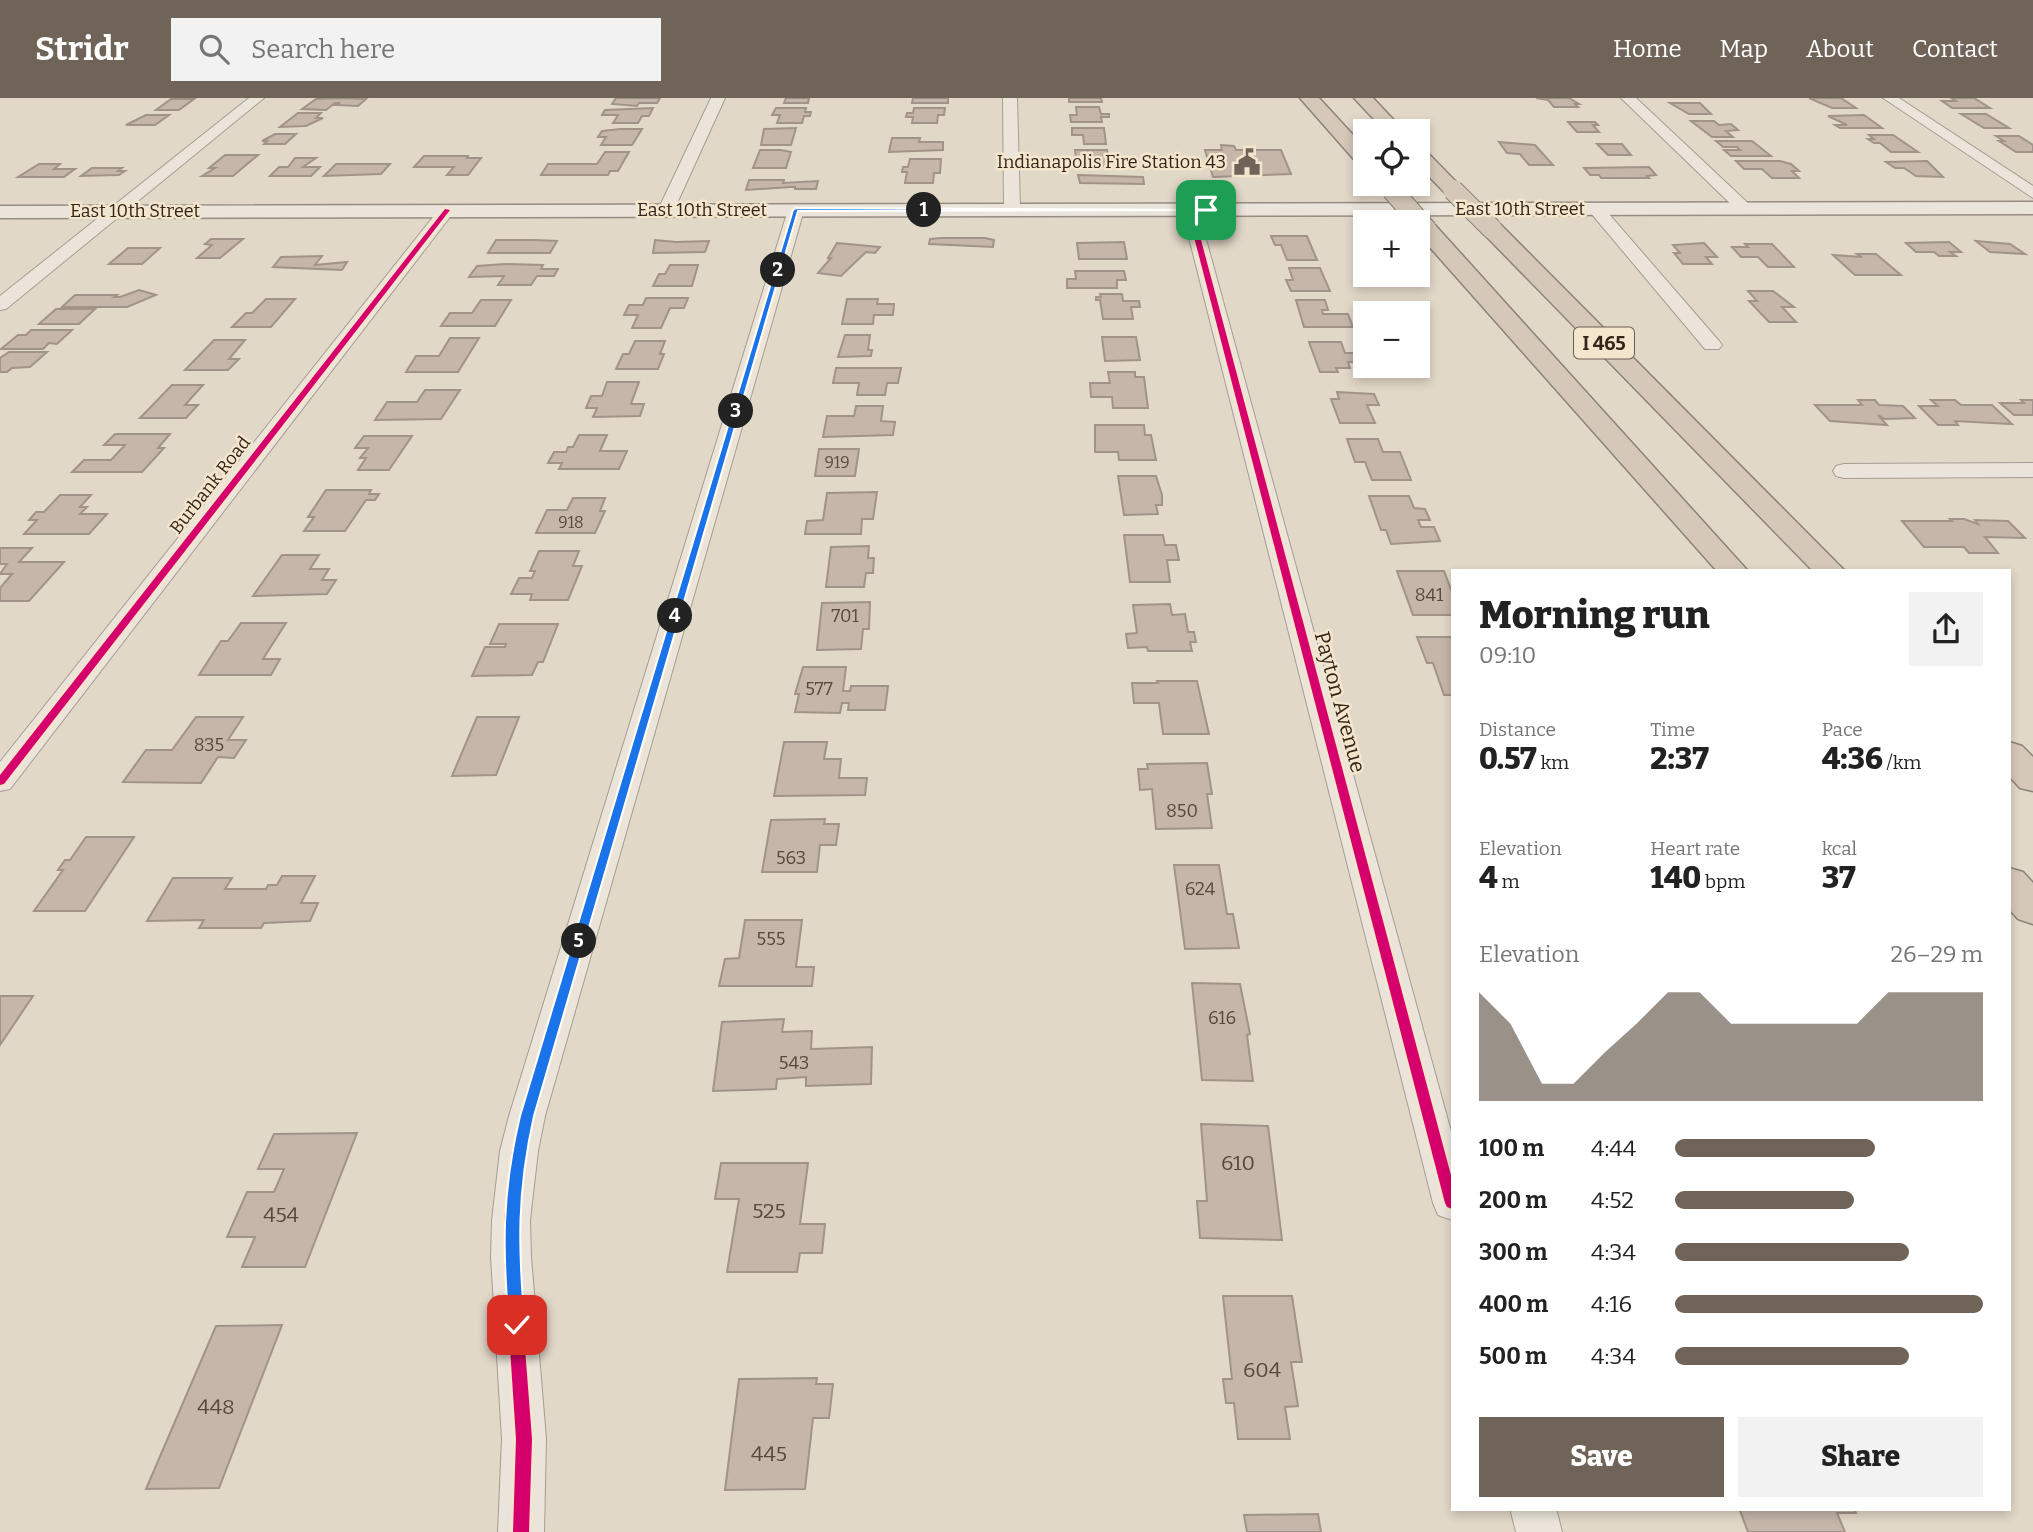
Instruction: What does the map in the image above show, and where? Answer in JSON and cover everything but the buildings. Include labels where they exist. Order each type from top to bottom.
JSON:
[{"type":"highway","points":[[1309,98],[1353,147]]},
{"type":"highway","points":[[1363,98],[1383,119]]},
{"type":"highway","name":"I 465","points":[[1430,166],[1828,569]]},
{"type":"highway","name":"I 465","points":[[1397,196],[1731,569]]},
{"type":"highway","points":[[2011,756],[2033,779]]},
{"type":"highway","points":[[2011,884],[2033,909]]},
{"type":"main road","name":"East 10th Street","points":[[0,212],[2033,208]]},
{"type":"street","points":[[0,305],[257,98]]},
{"type":"street","points":[[666,210],[719,98]]},
{"type":"street","points":[[1010,98],[1012,209]]},
{"type":"street","points":[[1628,98],[1744,208]]},
{"type":"street","points":[[1890,98],[2033,193]]},
{"type":"street","points":[[1596,209],[1712,345]]},
{"type":"street","name":"Burbank Road","points":[[0,782],[447,210]]},
{"type":"street","points":[[521,1532],[524,1439],[511,1257],[512,1203],[519,1151],[527,1116],[796,210]]},
{"type":"street","name":"Payton Avenue","points":[[1190,210],[1451,1199]]},
{"type":"street","points":[[1844,471],[2033,470]]},
{"type":"street","points":[[1534,1511],[1539,1532]]},
{"type":"cycle path","points":[[0,782],[447,210]]},
{"type":"cycle path","points":[[521,1532],[524,1439],[511,1257],[511,1220],[519,1151],[527,1116],[796,210]]},
{"type":"cycle path","points":[[1190,210],[1451,1199]]},
{"type":"place","name":"Indianapolis Fire Station 43","points":[[1247,162]]},
{"type":"route","points":[[517,1325],[511,1257],[511,1220],[519,1151],[527,1116],[796,210],[1206,210]]}]
